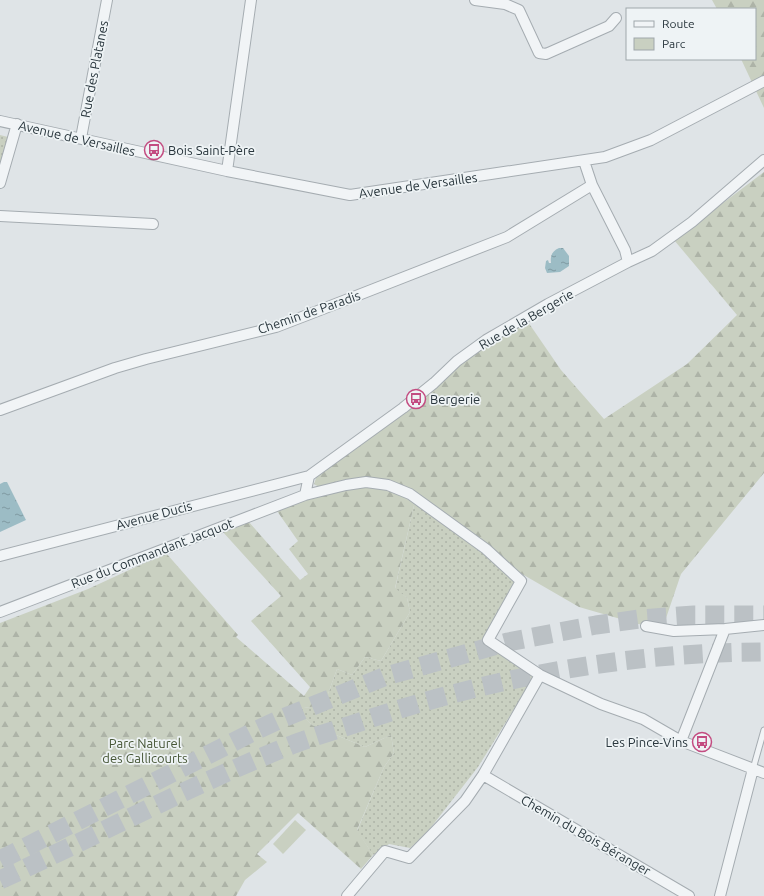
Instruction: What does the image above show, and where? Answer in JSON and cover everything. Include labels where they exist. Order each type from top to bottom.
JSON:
[{"type":"street","name":"Rue des Platanes","points":[[81,138],[107,0]]},
{"type":"street","points":[[227,171],[251,0]]},
{"type":"street","points":[[475,0],[505,4],[518,10],[539,53],[546,54],[609,26],[616,18]]},
{"type":"street","name":"Avenue de Versailles","points":[[0,121],[227,171],[350,195],[605,157],[651,140],[764,81]]},
{"type":"street","points":[[0,183],[17,124]]},
{"type":"street","points":[[584,160],[592,185],[615,229],[628,262]]},
{"type":"street","name":"Rue de la Bergerie","points":[[309,476],[403,408],[434,383],[457,361],[486,340],[548,304],[652,251],[692,222],[764,160]]},
{"type":"street","name":"Chemin de Paradis","points":[[0,410],[115,368],[276,326],[322,309],[507,237],[592,185]]},
{"type":"street","points":[[0,216],[153,224]]},
{"type":"street","points":[[305,495],[309,476]]},
{"type":"street","name":"Avenue Ducis","points":[[0,556],[309,476]]},
{"type":"street","name":"Rue du Commandant Jacquot","points":[[0,612],[305,495],[346,485],[366,482],[388,485],[410,494],[486,549],[521,581],[488,640],[540,675]]},
{"type":"street","points":[[646,626],[674,631],[725,629],[764,624]]},
{"type":"street","points":[[681,741],[725,629]]},
{"type":"street","points":[[347,896],[385,851],[409,858],[465,801],[484,775],[540,675],[602,704],[643,719],[681,741],[764,773]]},
{"type":"street","points":[[720,896],[753,769]]},
{"type":"street","name":"Chemin du Bois Béranger","points":[[484,775],[689,896]]},
{"type":"lane","points":[[753,769],[764,730]]},
{"type":"green space","points":[[712,0],[764,0],[764,108],[741,60],[756,60],[756,8],[716,8]]},
{"type":"green space","points":[[0,135],[8,137],[0,166]]},
{"type":"green space","name":"Parc Naturel des Gallicourts","points":[[764,172],[764,473],[681,574],[663,627],[638,624],[579,607],[522,574],[425,501],[415,501],[395,588],[407,598],[410,612],[381,661],[365,657],[352,675],[337,669],[324,705],[297,709],[312,725],[365,747],[391,735],[394,753],[384,767],[357,830],[373,855],[361,869],[298,813],[257,854],[267,862],[245,880],[236,896],[0,896],[0,623],[88,589],[166,553],[238,635],[236,637],[304,696],[310,687],[251,621],[281,596],[222,531],[248,521],[300,580],[308,574],[289,549],[298,541],[277,511],[319,487],[314,484],[322,469],[407,410],[478,350],[528,322],[561,370],[604,419],[687,364],[737,315],[674,240]]},
{"type":"green space","points":[[415,501],[425,501],[522,574],[482,641],[534,677],[478,767],[425,835],[410,848],[389,844],[373,855],[357,831],[384,767],[394,753],[391,735],[365,747],[312,725],[296,709],[324,705],[337,669],[352,675],[365,657],[381,661],[410,612],[407,598],[395,589]]},
{"type":"green space","points":[[295,820],[306,830],[283,854],[273,844]]},
{"type":"water","points":[[559,248],[563,248],[569,256],[569,266],[560,272],[547,273],[545,268],[546,261],[548,260],[549,263],[551,263],[552,254]]},
{"type":"water","points":[[7,482],[26,520],[0,532],[0,484]]},
{"type":"tunnel","points":[[0,860],[255,731],[386,676],[508,642],[596,625],[639,619],[694,615],[764,615]]},
{"type":"tunnel","points":[[0,880],[256,759],[301,741],[401,709],[452,694],[555,671],[659,657],[712,653],[764,652]]},
{"type":"place","name":"Bois Saint-Père","points":[[154,150]]},
{"type":"place","name":"Bergerie","points":[[416,399]]},
{"type":"place","name":"Les Pince-Vins","points":[[702,742]]}]
